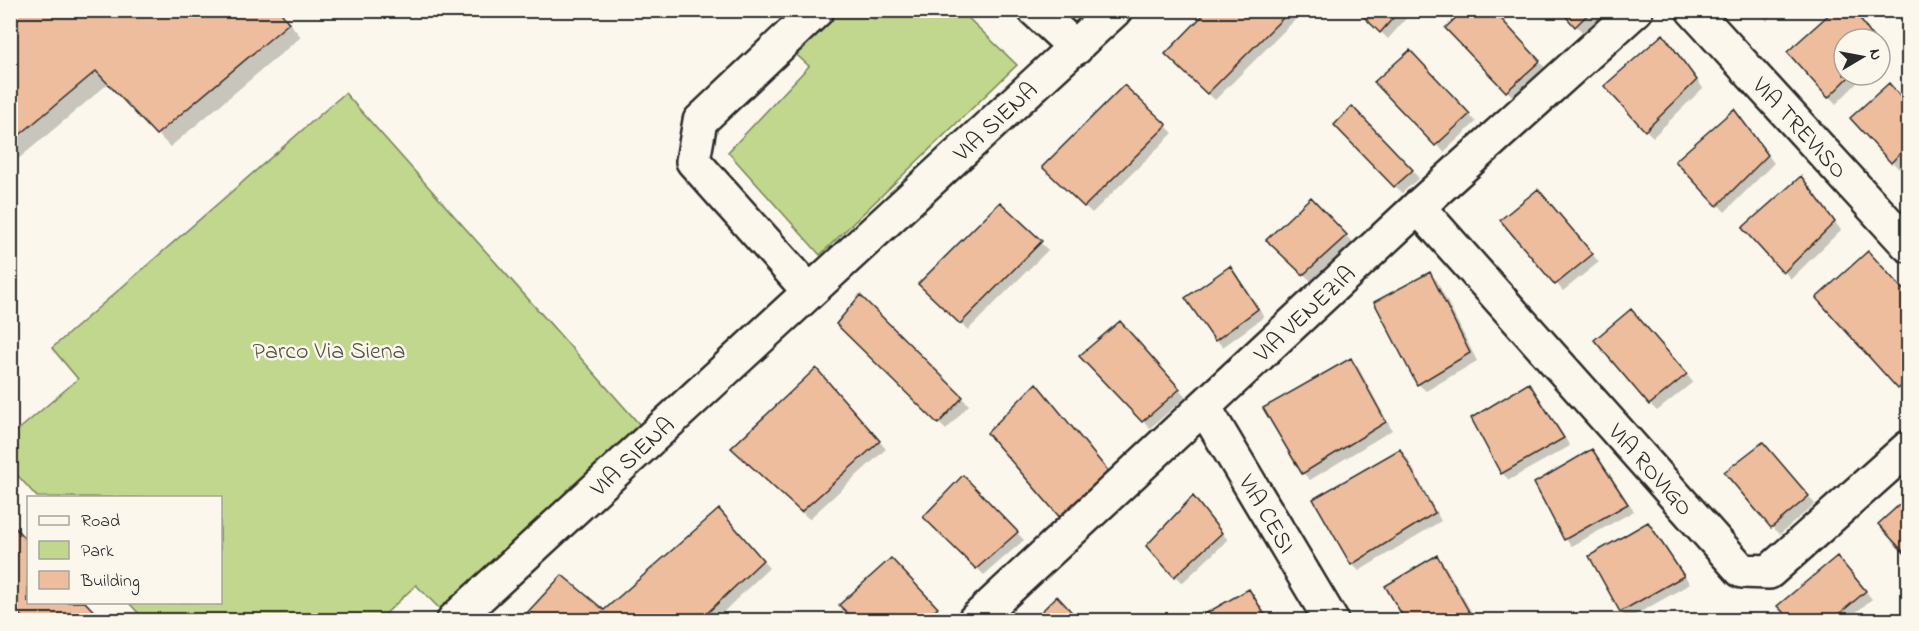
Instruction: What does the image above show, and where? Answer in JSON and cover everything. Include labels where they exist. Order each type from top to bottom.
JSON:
[{"type":"street","points":[[809,291],[693,161],[700,121],[817,10]]},
{"type":"street","points":[[1035,10],[1076,48]]},
{"type":"street","name":"VIA SIENA","points":[[454,621],[1115,10]]},
{"type":"street","name":"VIA VENEZIA","points":[[975,621],[1418,207],[1636,10]]},
{"type":"street","name":"VIA TREVISO","points":[[1693,10],[1908,245]]},
{"type":"street","name":"VIA ROVIGO","points":[[1418,207],[1742,571],[1769,572],[1908,448]]},
{"type":"street","name":"VIA CESI","points":[[1204,407],[1331,621]]},
{"type":"green space","points":[[830,11],[866,11],[874,19],[883,11],[961,11],[1017,65],[820,255],[728,152],[809,66],[790,49]]},
{"type":"green space","name":"Parco Via Siena","points":[[345,93],[641,426],[444,613],[416,585],[379,620],[145,620],[130,604],[222,604],[222,496],[36,496],[11,468],[10,437],[78,379],[52,348]]},
{"type":"building","points":[[10,10],[279,10],[289,23],[156,135],[96,71],[10,143]]},
{"type":"building","points":[[1208,10],[1289,12],[1207,94],[1165,54]]},
{"type":"building","points":[[1357,10],[1400,10],[1380,33]]},
{"type":"building","points":[[1464,10],[1493,10],[1540,61],[1506,92],[1445,28]]},
{"type":"building","points":[[1560,10],[1592,10],[1575,27]]},
{"type":"building","points":[[1834,10],[1854,10],[1866,27],[1832,27],[1832,87],[1839,87],[1828,98],[1787,52]]},
{"type":"building","points":[[1663,34],[1697,80],[1645,131],[1604,86]]},
{"type":"building","points":[[1410,50],[1470,114],[1435,146],[1374,82]]},
{"type":"building","points":[[1124,85],[1167,125],[1084,207],[1042,167]]},
{"type":"building","points":[[1885,87],[1892,87],[1908,106],[1908,145],[1891,163],[1850,118]]},
{"type":"building","points":[[1352,106],[1413,170],[1394,187],[1334,125]]},
{"type":"building","points":[[1734,109],[1768,155],[1717,206],[1675,161]]},
{"type":"building","points":[[1801,176],[1835,222],[1783,273],[1742,228]]},
{"type":"building","points":[[1538,189],[1593,254],[1555,285],[1500,220]]},
{"type":"building","points":[[1311,197],[1347,235],[1303,275],[1266,240]]},
{"type":"building","points":[[1000,202],[1042,241],[960,324],[918,284]]},
{"type":"building","points":[[1868,251],[1908,295],[1908,380],[1898,389],[1816,298]]},
{"type":"building","points":[[1230,266],[1258,309],[1215,341],[1185,298]]},
{"type":"building","points":[[1430,272],[1470,353],[1417,385],[1374,302]]},
{"type":"building","points":[[860,295],[963,397],[938,424],[836,324]]},
{"type":"building","points":[[1631,309],[1687,374],[1649,405],[1594,340]]},
{"type":"building","points":[[1120,321],[1180,389],[1142,422],[1079,356]]},
{"type":"building","points":[[1351,358],[1386,422],[1302,474],[1263,408]]},
{"type":"building","points":[[816,368],[880,441],[801,512],[731,448]]},
{"type":"building","points":[[1036,383],[1109,472],[1062,520],[987,433]]},
{"type":"building","points":[[1529,383],[1564,438],[1501,474],[1471,418]]},
{"type":"building","points":[[1763,442],[1809,496],[1771,528],[1724,472]]},
{"type":"building","points":[[1400,449],[1435,513],[1351,565],[1313,499]]},
{"type":"building","points":[[1592,449],[1628,504],[1564,540],[1534,483]]},
{"type":"building","points":[[963,475],[1018,532],[976,569],[923,517]]},
{"type":"building","points":[[1193,496],[1222,533],[1174,577],[1146,546]]},
{"type":"building","points":[[1908,497],[1908,557],[1878,524]]},
{"type":"building","points":[[719,509],[763,560],[700,620],[530,620],[525,615],[562,575],[604,610]]},
{"type":"building","points":[[10,522],[27,541],[27,604],[87,604],[102,620],[25,620],[10,605]]},
{"type":"building","points":[[1648,522],[1684,576],[1620,612],[1589,556]]},
{"type":"building","points":[[1437,555],[1473,619],[1405,620],[1385,586]]},
{"type":"building","points":[[1837,556],[1866,591],[1832,620],[1791,620],[1777,606]]},
{"type":"building","points":[[891,558],[938,608],[925,620],[855,620],[839,605]]},
{"type":"building","points":[[1249,589],[1268,620],[1194,620]]},
{"type":"building","points":[[1057,596],[1079,620],[1033,620]]}]
